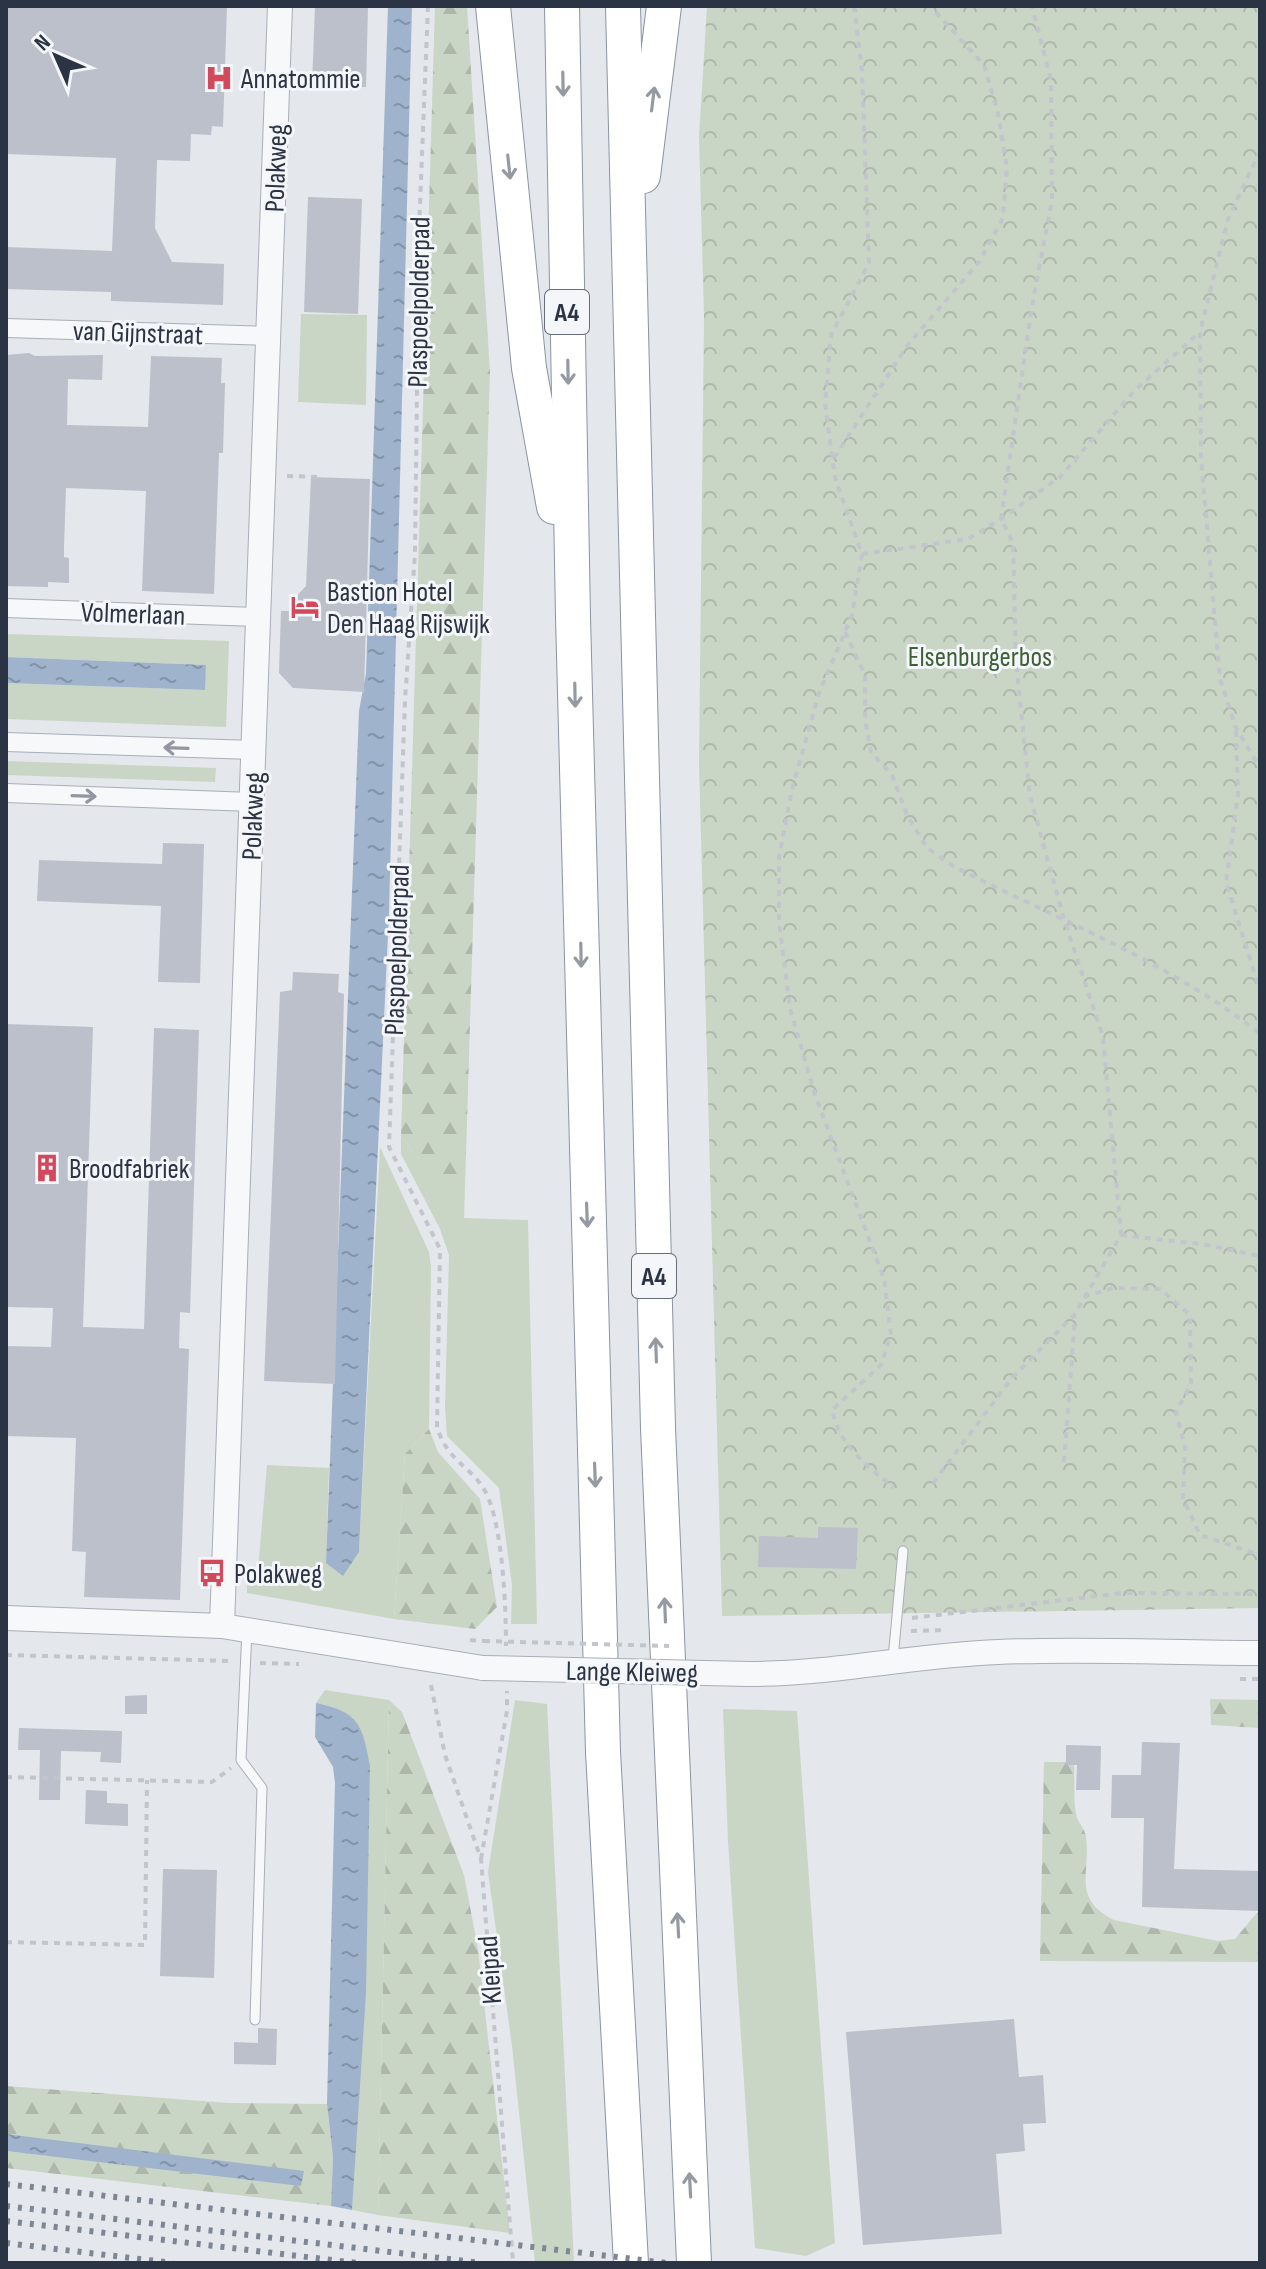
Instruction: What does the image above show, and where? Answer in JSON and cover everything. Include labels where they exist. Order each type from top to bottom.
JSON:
[{"type":"highway","name":"A4","points":[[493,6],[529,368],[573,617]]},
{"type":"highway","name":"A4","points":[[562,6],[573,617],[602,1736],[631,2263]]},
{"type":"highway","name":"A4","points":[[623,6],[658,1428],[694,2263]]},
{"type":"highway","name":"A4","points":[[629,288],[664,6]]},
{"type":"street","name":"Polakweg","points":[[222,1626],[271,336],[280,6]]},
{"type":"street","name":"van Gijnstraat","points":[[6,328],[271,336]]},
{"type":"street","name":"Volmerlaan","points":[[6,608],[259,617]]},
{"type":"street","points":[[6,742],[254,750]]},
{"type":"street","points":[[6,793],[252,802]]},
{"type":"street","name":"Lange Kleiweg","points":[[6,1618],[222,1626],[483,1668],[810,1674],[893,1659],[999,1652],[1260,1653]]},
{"type":"lane","points":[[893,1659],[903,1551]]},
{"type":"lane","points":[[247,1630],[241,1760],[262,1788],[255,2020]]},
{"type":"path","name":"Plaspoelpolderpad","points":[[428,6],[419,230],[415,553],[405,700],[389,1147],[440,1249],[437,1428],[445,1450],[484,1489],[491,1506],[506,1599],[506,1647]]},
{"type":"path","points":[[854,6],[862,71],[869,263],[831,335],[825,404],[835,478],[862,554],[852,615],[819,693],[792,789],[779,857],[779,922],[790,1008],[815,1095],[884,1279],[891,1334],[881,1365],[832,1410],[837,1431],[860,1460],[894,1488]]},
{"type":"path","points":[[833,459],[907,346],[979,262],[1003,218],[1007,168],[998,113],[984,65],[930,6]]},
{"type":"path","points":[[933,1483],[1011,1379],[1075,1314],[1121,1235],[1103,1037],[1064,919],[1030,796],[1016,662],[1013,543],[1001,519],[1032,306],[1052,200],[1051,80],[1032,6]]},
{"type":"path","points":[[1260,151],[1228,219],[1200,332],[1201,458],[1220,679],[1236,728],[1260,768]]},
{"type":"path","points":[[862,554],[968,539],[1001,519],[1060,477],[1135,390],[1200,332]]},
{"type":"path","points":[[265,475],[320,477]]},
{"type":"path","points":[[845,632],[865,675],[865,719],[871,752],[892,775],[907,815],[927,848],[953,866],[1064,919],[1226,1007],[1260,1034]]},
{"type":"path","points":[[1236,728],[1238,794],[1226,882],[1260,991]]},
{"type":"path","points":[[1121,1235],[1207,1245],[1260,1256]]},
{"type":"path","points":[[1084,1297],[1113,1288],[1160,1289],[1190,1315],[1191,1384],[1176,1412],[1185,1447],[1183,1498],[1200,1535],[1260,1555]]},
{"type":"path","points":[[1064,1462],[1075,1314]]},
{"type":"path","points":[[895,1620],[1123,1593],[1260,1594]]},
{"type":"path","name":"Lange Kleiweg","points":[[484,1641],[616,1644]]},
{"type":"path","points":[[6,1655],[306,1665]]},
{"type":"path","points":[[481,1859],[507,1711],[507,1679]]},
{"type":"path","name":"Kleipad","points":[[417,1682],[431,1685],[445,1755],[481,1859],[513,2263]]},
{"type":"path","points":[[6,1777],[212,1782],[241,1760]]},
{"type":"path","points":[[6,1942],[145,1945],[147,1780]]},
{"type":"green space","points":[[435,6],[467,6],[490,372],[464,1219],[401,1136]]},
{"type":"green space","name":"Elsenburgerbos","points":[[707,6],[1260,6],[1260,1608],[722,1616],[699,763],[704,316],[699,137]]},
{"type":"green space","points":[[301,314],[367,315],[366,405],[298,402]]},
{"type":"green space","points":[[6,634],[229,641],[226,727],[6,719],[6,683],[204,690],[206,665],[6,657]]},
{"type":"green space","points":[[6,761],[216,768],[215,782],[6,775]]},
{"type":"green space","points":[[401,1136],[464,1218],[528,1220],[537,1624],[511,1624],[512,1585],[499,1488],[447,1436],[449,1255],[440,1229],[401,1154]]},
{"type":"green space","points":[[380,1147],[429,1252],[431,1267],[429,1429],[405,1454],[394,1619],[247,1593],[247,1579],[257,1581],[267,1465],[329,1468],[326,1563],[359,1552]]},
{"type":"green space","points":[[429,1429],[438,1452],[480,1499],[497,1607],[475,1629],[394,1619],[405,1454]]},
{"type":"green space","points":[[325,1690],[389,1700],[378,2215],[352,2210],[370,1765],[359,1730],[350,1716],[316,1703]]},
{"type":"green space","points":[[1210,1699],[1260,1700],[1260,1728],[1211,1725]]},
{"type":"green space","points":[[389,1700],[402,1712],[464,1875],[478,1949],[510,2233],[378,2215]]},
{"type":"green space","points":[[515,1700],[547,1704],[574,2263],[535,2263],[512,2046],[488,1872]]},
{"type":"green space","points":[[723,1709],[797,1711],[835,2243],[806,2256],[755,2248],[728,1841]]},
{"type":"green space","points":[[1044,1762],[1074,1762],[1076,1814],[1086,1837],[1086,1884],[1092,1903],[1101,1912],[1114,1920],[1218,1941],[1235,1939],[1260,1909],[1260,1962],[1040,1961]]},
{"type":"green space","points":[[6,2086],[229,2103],[327,2104],[333,2157],[331,2206],[6,2168],[6,2151],[301,2185],[6,2143]]},
{"type":"water","points":[[388,6],[412,6],[389,913],[359,1552],[343,1576],[326,1563],[359,711],[366,673]]},
{"type":"water","points":[[6,657],[206,665],[205,690],[6,683]]},
{"type":"water","points":[[316,1703],[341,1711],[356,1722],[370,1765],[366,1993],[352,2210],[331,2206],[333,2157],[327,2104],[335,1783],[333,1767],[315,1737]]},
{"type":"water","points":[[6,2134],[304,2171],[301,2186],[6,2151]]},
{"type":"building","points":[[6,6],[227,6],[223,127],[212,126],[211,135],[191,134],[190,161],[157,160],[155,228],[172,262],[224,264],[223,305],[111,301],[111,292],[6,289],[6,247],[112,251],[116,158],[6,154]]},
{"type":"building","points":[[315,6],[368,6],[366,87],[312,86]]},
{"type":"building","points":[[308,197],[362,199],[358,314],[304,312]]},
{"type":"building","points":[[29,353],[35,356],[103,355],[102,380],[68,379],[67,425],[148,427],[151,356],[222,358],[221,383],[225,383],[223,453],[219,453],[214,594],[142,591],[146,491],[66,488],[64,557],[69,558],[69,583],[48,582],[48,587],[6,586],[6,355]]},
{"type":"building","points":[[311,477],[370,479],[364,692],[293,688],[279,673],[281,611],[291,611],[291,602],[306,586]]},
{"type":"building","points":[[163,843],[204,844],[200,983],[158,982],[161,906],[37,901],[39,860],[162,864]]},
{"type":"building","points":[[293,972],[339,974],[338,992],[344,994],[335,1384],[264,1381],[280,992],[292,990]]},
{"type":"building","points":[[6,1024],[93,1027],[83,1327],[144,1329],[154,1028],[199,1030],[190,1313],[180,1312],[179,1348],[189,1349],[180,1600],[84,1597],[86,1552],[72,1551],[76,1438],[6,1436],[6,1346],[51,1347],[53,1308],[6,1307]]},
{"type":"building","points":[[818,1527],[858,1528],[856,1569],[758,1567],[759,1536],[818,1538]]},
{"type":"building","points":[[147,1695],[147,1714],[125,1714],[125,1696]]},
{"type":"building","points":[[19,1728],[122,1731],[121,1763],[100,1762],[101,1752],[61,1751],[60,1800],[39,1800],[40,1750],[18,1750]]},
{"type":"building","points":[[1142,1742],[1180,1743],[1174,1869],[1260,1871],[1260,1911],[1142,1907],[1144,1818],[1111,1818],[1112,1775],[1141,1775]]},
{"type":"building","points":[[1066,1745],[1101,1746],[1100,1790],[1076,1790],[1077,1765],[1066,1765]]},
{"type":"building","points":[[86,1790],[107,1791],[107,1803],[128,1804],[128,1826],[85,1824]]},
{"type":"building","points":[[163,1869],[217,1870],[214,1978],[160,1976]]},
{"type":"building","points":[[1014,2019],[1019,2077],[1043,2075],[1046,2123],[1023,2124],[1025,2151],[996,2154],[1002,2234],[863,2245],[846,2032]]},
{"type":"building","points":[[258,2028],[277,2029],[276,2065],[234,2064],[234,2042],[258,2043]]},
{"type":"railway","points":[[6,2184],[667,2263]]},
{"type":"railway","points":[[6,2206],[482,2263]]},
{"type":"railway","points":[[6,2221],[357,2263]]},
{"type":"railway","points":[[6,2243],[173,2263]]},
{"type":"place","name":"Annatommie","points":[[219,78]]},
{"type":"place","name":"Bastion Hotel Den Haag Rijswijk","points":[[305,607]]},
{"type":"place","name":"Broodfabriek","points":[[47,1168]]},
{"type":"place","name":"Polakweg","points":[[212,1573]]}]
